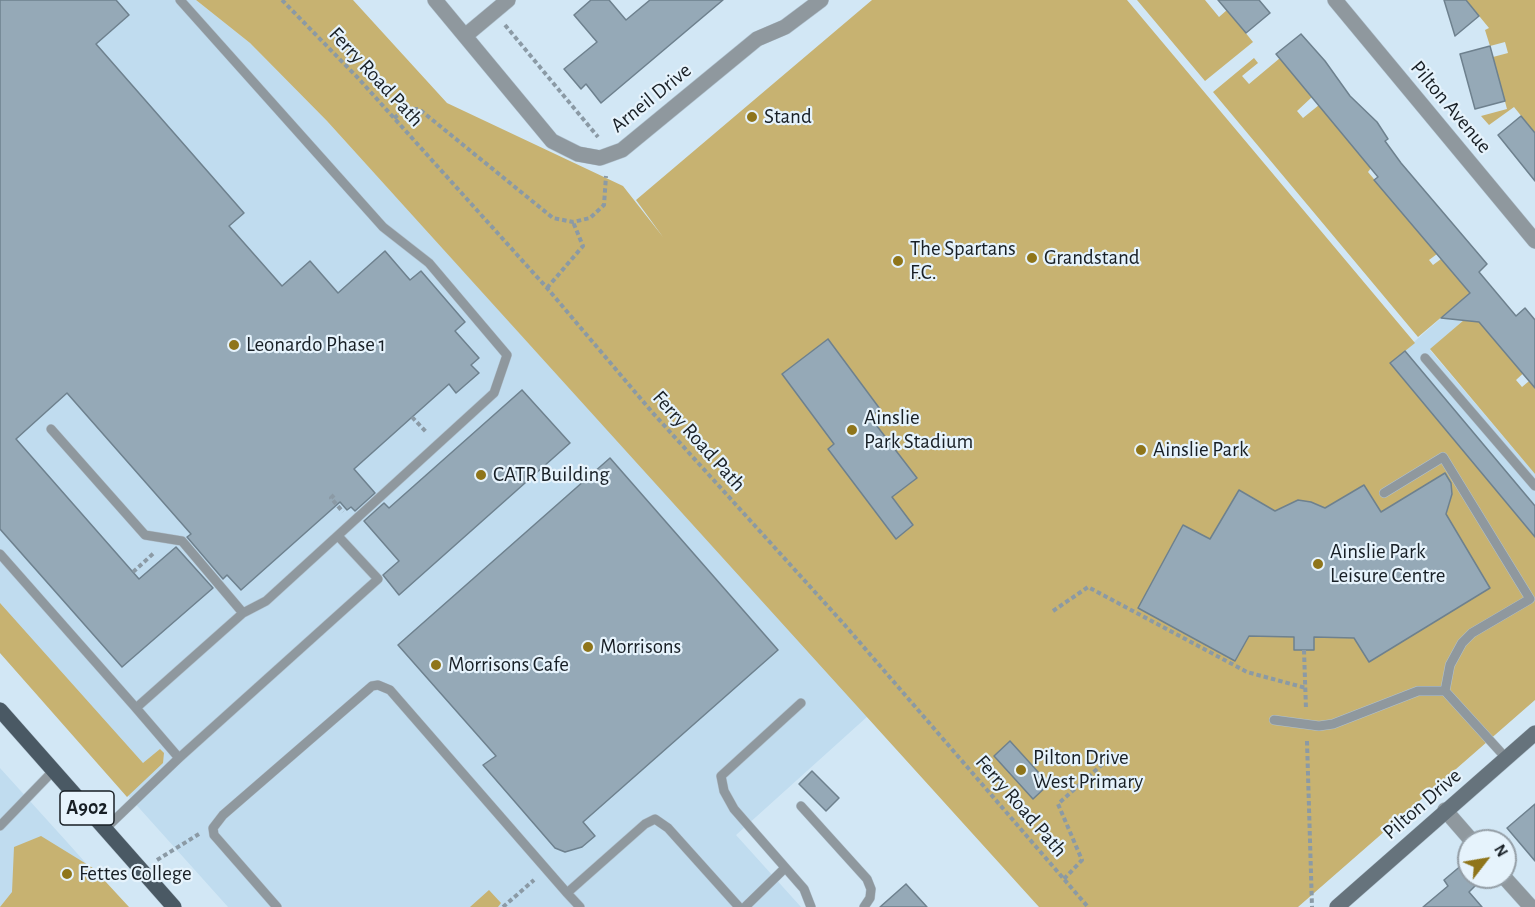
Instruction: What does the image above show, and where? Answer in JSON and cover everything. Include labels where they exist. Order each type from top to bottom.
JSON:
[{"type":"main road","name":"A902","points":[[0,710],[174,907]]},
{"type":"street","name":"Arneil Drive","points":[[435,0],[552,141],[578,154],[606,156],[622,150],[758,39],[785,27],[821,0]]},
{"type":"street","points":[[465,36],[508,0]]},
{"type":"street","name":"Pilton Avenue","points":[[1335,0],[1535,241]]},
{"type":"street","name":"Pilton Drive","points":[[1337,907],[1535,733]]},
{"type":"street","points":[[1445,810],[1462,829]]},
{"type":"street","points":[[1515,889],[1531,907]]},
{"type":"lane","points":[[136,708],[243,612],[266,601],[494,393],[507,355],[429,263],[383,227],[180,0]]},
{"type":"lane","points":[[1425,358],[1535,486]]},
{"type":"lane","points":[[51,429],[145,535],[182,541],[243,612]]},
{"type":"lane","points":[[1384,493],[1443,457],[1530,599],[1472,633],[1462,643],[1450,665],[1445,691]]},
{"type":"lane","points":[[105,829],[179,758],[378,579],[338,536]]},
{"type":"lane","points":[[0,554],[179,758]]},
{"type":"lane","points":[[277,907],[214,835],[216,823],[363,694],[378,684],[390,690],[580,907]]},
{"type":"lane","points":[[1274,720],[1307,725],[1332,724],[1418,691],[1445,691],[1506,758]]},
{"type":"lane","points":[[801,702],[721,776],[724,791],[734,809],[804,889],[811,907]]},
{"type":"lane","points":[[0,826],[54,770]]},
{"type":"lane","points":[[801,806],[867,879],[871,889],[870,898],[864,907]]},
{"type":"lane","points":[[567,893],[645,824],[655,819],[668,828],[739,907]]},
{"type":"lane","points":[[745,907],[785,868]]},
{"type":"path","name":"Ferry Road Path","points":[[282,0],[394,118],[547,288],[652,412],[843,622],[1088,907]]},
{"type":"path","points":[[394,118],[406,109],[419,109],[553,218],[573,222],[590,218],[604,205],[606,156],[494,12]]},
{"type":"path","points":[[547,288],[583,246],[573,222]]},
{"type":"path","points":[[412,417],[431,438]]},
{"type":"path","points":[[334,495],[331,498],[346,515]]},
{"type":"path","points":[[133,572],[169,539]]},
{"type":"path","points":[[1053,611],[1088,587],[1247,672],[1306,688]]},
{"type":"path","points":[[1305,650],[1312,907]]},
{"type":"path","points":[[1064,879],[1082,860],[1058,804],[1106,762]]},
{"type":"path","points":[[141,870],[216,823]]},
{"type":"path","points":[[503,907],[546,869]]},
{"type":"shaded area","points":[[0,0],[196,0],[250,43],[327,121],[868,716],[736,835],[801,907],[228,907],[0,653]]},
{"type":"shaded area","name":"Ainslie Park","points":[[196,0],[353,0],[447,103],[623,186],[663,237],[636,200],[872,0],[1127,0],[1415,343],[1390,363],[1535,537],[1535,700],[1298,907],[1039,907],[327,121],[250,43]]},
{"type":"shaded area","points":[[1137,0],[1205,0],[1219,17],[1227,10],[1253,42],[1205,81]]},
{"type":"shaded area","points":[[1466,0],[1535,0],[1535,133],[1514,107],[1489,125],[1481,116],[1507,109],[1493,57],[1508,53],[1505,42],[1490,46],[1485,30],[1489,28]]},
{"type":"shaded area","points":[[1254,58],[1258,63],[1242,76],[1249,84],[1280,58],[1312,97],[1297,111],[1303,118],[1319,105],[1371,168],[1368,172],[1437,254],[1429,260],[1433,265],[1441,259],[1470,293],[1418,337],[1213,92]]},
{"type":"shaded area","points":[[1457,304],[1467,317],[1430,350],[1535,474],[1535,537],[1390,363]]},
{"type":"shaded area","points":[[1478,308],[1529,368],[1516,380],[1522,387],[1535,376],[1535,474],[1430,349]]},
{"type":"shaded area","points":[[0,603],[143,763],[160,749],[164,753],[163,763],[127,797],[0,653]]},
{"type":"shaded area","points":[[0,768],[67,842],[125,907],[0,907]]},
{"type":"shaded area","name":"Fettes College","points":[[41,836],[93,868],[129,907],[0,907],[12,892],[14,847]]},
{"type":"shaded area","points":[[489,890],[501,903],[498,907],[470,907]]},
{"type":"building","name":"Leonardo Phase 1","points":[[0,0],[116,0],[129,15],[96,44],[244,213],[229,226],[282,286],[310,261],[338,293],[385,251],[410,280],[421,271],[465,322],[455,331],[479,358],[471,365],[479,373],[456,393],[449,384],[354,469],[375,493],[355,511],[351,507],[347,510],[340,502],[241,590],[227,575],[223,579],[187,537],[191,534],[67,393],[16,439],[139,579],[176,547],[213,588],[122,667],[0,529]]},
{"type":"building","points":[[591,0],[609,0],[626,20],[650,0],[723,0],[601,103],[586,84],[581,89],[564,69],[597,42],[574,15]]},
{"type":"building","points":[[1218,0],[1259,0],[1270,13],[1246,33]]},
{"type":"building","points":[[1444,0],[1466,0],[1479,16],[1455,36]]},
{"type":"building","points":[[1301,34],[1325,61],[1350,96],[1377,122],[1388,139],[1385,141],[1401,163],[1487,264],[1479,272],[1516,316],[1525,308],[1535,320],[1535,388],[1479,322],[1441,318],[1470,293],[1374,180],[1378,177],[1276,54]]},
{"type":"building","points":[[1490,46],[1505,101],[1475,109],[1460,54]]},
{"type":"building","points":[[1521,116],[1535,133],[1535,181],[1498,135]]},
{"type":"building","name":"Ainslie Park Stadium","points":[[828,339],[880,409],[870,417],[917,478],[892,497],[913,525],[896,539],[828,449],[834,444],[782,374]]},
{"type":"building","points":[[1405,351],[1535,506],[1535,537],[1390,363]]},
{"type":"building","name":"CATR Building","points":[[522,390],[570,443],[399,595],[383,575],[399,561],[364,521],[384,503],[389,508]]},
{"type":"building","name":"Morrisons","points":[[610,458],[778,650],[583,822],[595,836],[582,847],[565,852],[555,848],[483,765],[496,756],[398,645]]},
{"type":"building","name":"Ainslie Park Leisure Centre","points":[[1445,473],[1451,483],[1452,494],[1446,514],[1490,588],[1369,662],[1354,638],[1314,637],[1314,650],[1294,650],[1294,637],[1249,636],[1235,661],[1138,608],[1183,525],[1210,539],[1239,490],[1275,511],[1298,500],[1325,508],[1364,485],[1381,512]]},
{"type":"building","name":"Pilton Drive West Primary","points":[[1010,741],[1049,784],[1033,799],[994,756]]},
{"type":"building","points":[[812,771],[839,798],[826,811],[799,784]]},
{"type":"building","points":[[1535,804],[1535,861],[1517,840],[1517,829],[1507,828]]},
{"type":"building","points":[[1457,869],[1457,889],[1472,889],[1469,892],[1482,907],[1423,907],[1448,886],[1444,880]]},
{"type":"building","points":[[906,884],[927,907],[880,907]]},
{"type":"place","name":"Stand","points":[[752,117]]},
{"type":"place","name":"Grandstand","points":[[1032,258]]},
{"type":"place","name":"The Spartans F.C.","points":[[898,261]]},
{"type":"place","name":"Leonardo Phase 1","points":[[234,345]]},
{"type":"place","name":"Ainslie Park Stadium","points":[[852,430]]},
{"type":"place","name":"Ainslie Park","points":[[1141,450]]},
{"type":"place","name":"CATR Building","points":[[481,475]]},
{"type":"place","name":"Ainslie Park Leisure Centre","points":[[1318,564]]},
{"type":"place","name":"Morrisons","points":[[588,647]]},
{"type":"place","name":"Morrisons Cafe","points":[[436,665]]},
{"type":"place","name":"Pilton Drive West Primary","points":[[1021,770]]},
{"type":"place","name":"Fettes College","points":[[67,874]]}]
